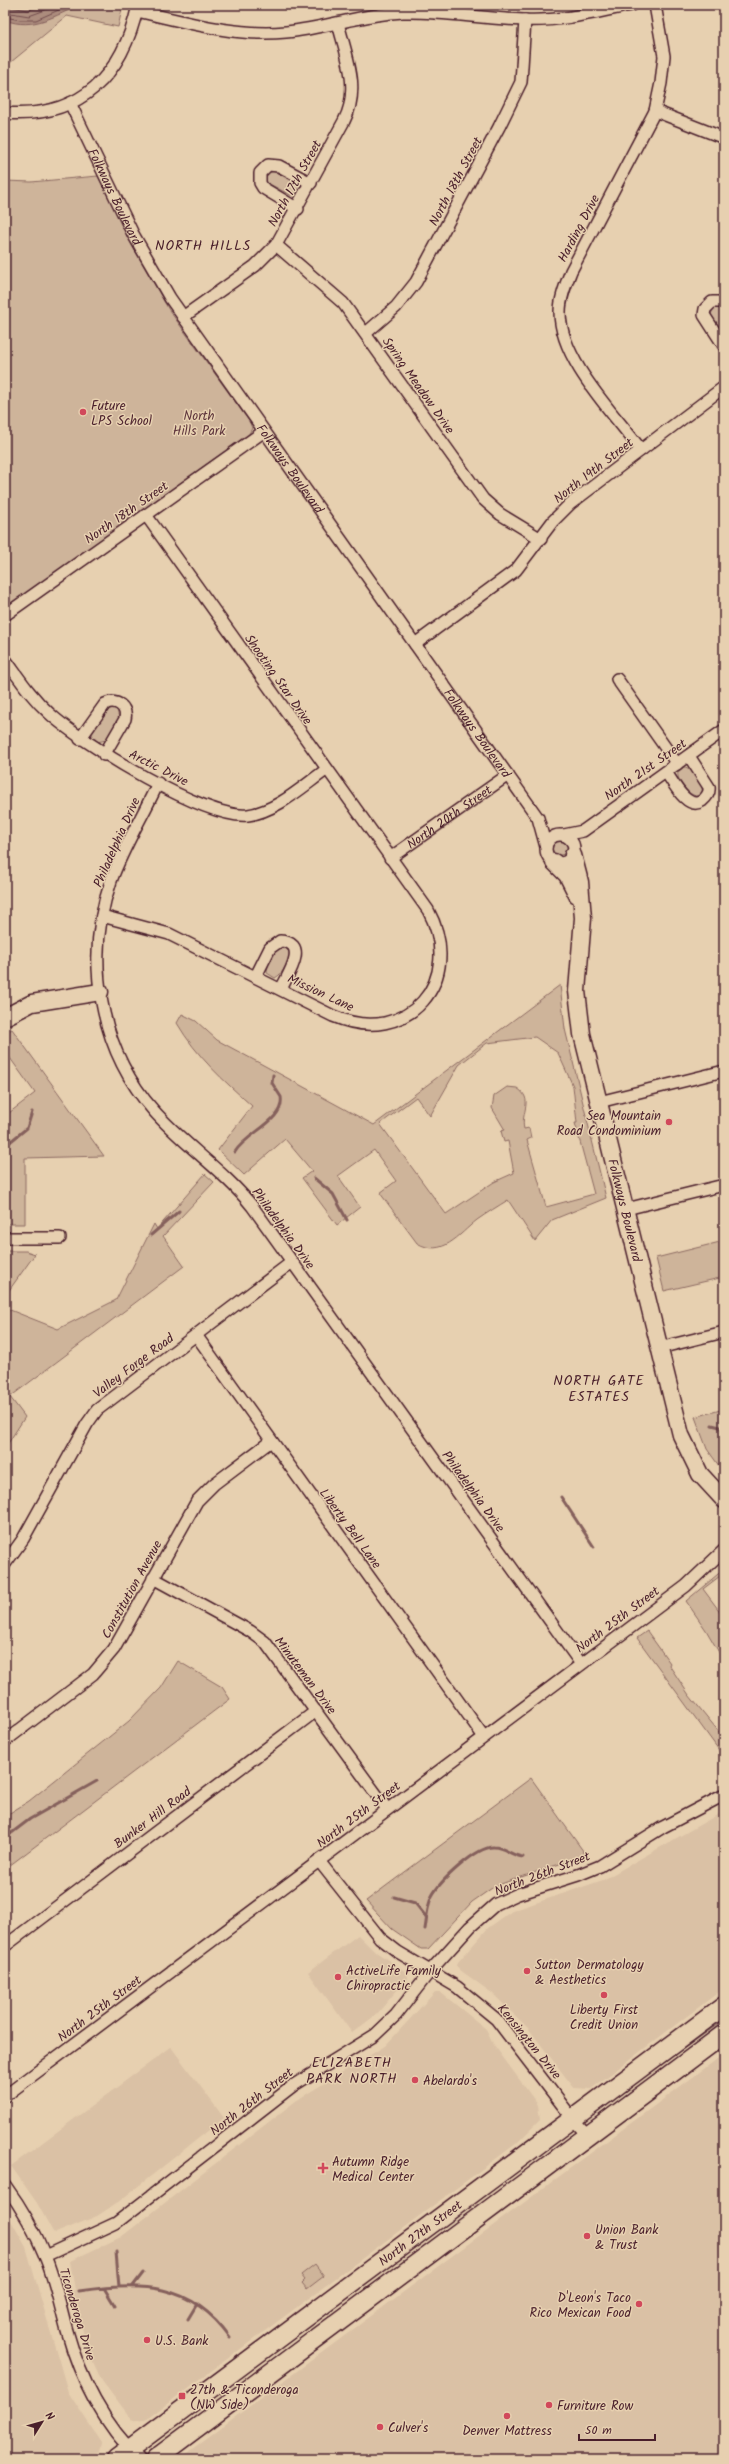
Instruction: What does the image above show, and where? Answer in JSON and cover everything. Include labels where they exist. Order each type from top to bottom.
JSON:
[{"type":"main road","name":"North 27th Street","points":[[129,2457],[724,2006]]},
{"type":"main road","name":"North 27th Street","points":[[155,2459],[724,2034]]},
{"type":"street","points":[[5,113],[44,111],[70,103],[95,87],[116,64],[127,44],[138,8],[206,26],[256,33],[300,30],[382,14],[405,12],[525,20],[569,17],[632,5]]},
{"type":"street","name":"Harding Drive","points":[[641,450],[572,358],[562,331],[560,311],[562,297],[571,271],[655,110],[661,83],[664,56],[655,5]]},
{"type":"street","name":"North 18th Street","points":[[366,333],[396,307],[416,282],[499,127],[521,82],[525,20]]},
{"type":"street","name":"North 17th Street","points":[[183,317],[255,266],[276,245],[298,209],[350,110],[352,100],[352,78],[338,23]]},
{"type":"street","name":"Folkways Boulevard","points":[[70,103],[142,251],[183,317],[263,432],[538,818],[561,835]]},
{"type":"street","points":[[655,110],[724,138]]},
{"type":"street","points":[[298,209],[262,188],[260,183],[260,172],[268,165],[279,166],[311,183]]},
{"type":"street","name":"Spring Meadow Drive","points":[[276,245],[332,292],[366,333],[483,499],[500,514],[540,539]]},
{"type":"street","points":[[724,302],[712,302],[705,309],[704,315],[724,346]]},
{"type":"street","name":"North 19th Street","points":[[415,644],[506,579],[525,561],[540,539],[570,504],[724,387]]},
{"type":"street","name":"North 18th Street","points":[[5,615],[263,432]]},
{"type":"street","name":"Shooting Star Drive","points":[[146,515],[390,858]]},
{"type":"street","name":"Arctic Drive","points":[[5,659],[38,703],[80,739],[104,755],[212,810],[223,813],[248,815],[279,803],[326,770]]},
{"type":"street","points":[[617,679],[677,764]]},
{"type":"street","points":[[80,739],[105,704],[114,702],[120,705],[126,713],[125,719],[104,755]]},
{"type":"street","name":"North 21st Street","points":[[561,835],[583,831],[724,730]]},
{"type":"street","points":[[666,772],[687,800],[695,803],[702,801],[708,795],[709,787],[689,756]]},
{"type":"street","name":"North 20th Street","points":[[390,858],[508,775]]},
{"type":"street","name":"Philadelphia Drive","points":[[158,783],[115,872],[102,916],[98,955],[100,992],[106,1022],[115,1047],[142,1095],[168,1126],[240,1192],[581,1664]]},
{"type":"street","name":"Folkways Boulevard","points":[[538,818],[546,847]]},
{"type":"street","name":"North 21st Street","points":[[573,852],[583,831]]},
{"type":"street","points":[[561,835],[571,840],[573,852],[565,862],[554,862],[546,855],[546,847],[550,839],[561,835]]},
{"type":"street","name":"Folkways Boulevard","points":[[573,852],[580,882],[583,928],[577,981],[578,1009],[599,1102],[678,1423],[687,1451],[700,1474],[724,1500]]},
{"type":"street","name":"Mission Lane","points":[[102,916],[169,934],[343,1020],[370,1025],[390,1022],[400,1018],[421,1001],[438,973],[440,941],[428,910],[390,858]]},
{"type":"street","name":"Folkways Boulevard","points":[[554,862],[567,875],[582,905]]},
{"type":"street","points":[[256,976],[272,946],[280,941],[290,943],[296,950],[296,958],[281,989]]},
{"type":"street","points":[[5,1017],[32,1003],[100,992]]},
{"type":"street","points":[[599,1102],[724,1072]]},
{"type":"street","points":[[626,1210],[724,1185]]},
{"type":"street","points":[[5,1238],[60,1238]]},
{"type":"street","name":"Valley Forge Road","points":[[5,1564],[23,1539],[92,1416],[109,1400],[292,1262]]},
{"type":"street","points":[[659,1348],[724,1332]]},
{"type":"street","name":"Liberty Bell Lane","points":[[196,1335],[484,1737]]},
{"type":"street","name":"Constitution Avenue","points":[[5,1741],[101,1666],[114,1649],[186,1517],[202,1495],[271,1441]]},
{"type":"street","name":"North 25th Street","points":[[5,2096],[686,1586],[724,1550]]},
{"type":"street","name":"Minuteman Drive","points":[[152,1578],[259,1638],[274,1652],[387,1810]]},
{"type":"street","name":"Bunker Hill Road","points":[[5,1946],[316,1712]]},
{"type":"street","name":"North 26th Street","points":[[45,2256],[116,2223],[294,2085],[369,2040],[396,2015],[431,1970],[477,1920],[496,1904],[518,1894],[595,1868],[667,1825],[724,1795]]},
{"type":"street","name":"Kensington Drive","points":[[319,1861],[375,1933],[398,1952],[431,1970],[469,1995],[496,2019],[573,2120],[583,2139]]},
{"type":"street","name":"Ticonderoga Drive","points":[[5,2185],[26,2218],[45,2256],[71,2343],[85,2380],[129,2457]]},
{"type":"shaded area","points":[[724,1811],[724,1988],[591,2089],[574,2088],[528,2028],[492,1993],[460,1970],[457,1966],[458,1962],[488,1928],[512,1911],[603,1880]]},
{"type":"shaded area","points":[[358,1935],[373,1950],[406,1972],[408,1977],[377,2014],[352,2033],[308,1972]]},
{"type":"shaded area","points":[[435,1992],[440,1992],[486,2029],[494,2045],[538,2105],[540,2120],[517,2143],[144,2421],[132,2420],[99,2376],[89,2354],[72,2291],[75,2290],[70,2261],[121,2237],[297,2100],[385,2046]]},
{"type":"shaded area","points":[[171,2047],[224,2118],[117,2203],[97,2216],[56,2233],[53,2232],[37,2203],[11,2166]]},
{"type":"shaded area","points":[[724,2054],[724,2459],[179,2459],[180,2458]]},
{"type":"shaded area","points":[[5,2210],[26,2247],[68,2392],[101,2442],[99,2451],[88,2459],[5,2459]]},
{"type":"green space","points":[[5,5],[123,5],[118,27],[67,16],[5,67]]},
{"type":"green space","points":[[273,171],[297,183],[301,189],[298,195],[290,195],[266,182],[265,174]]},
{"type":"green space","name":"Future LPS School","points":[[98,176],[134,249],[169,310],[249,421],[252,428],[249,434],[5,608],[5,181],[31,182]]},
{"type":"green space","points":[[714,306],[724,307],[724,333],[711,315]]},
{"type":"green space","points":[[112,708],[117,710],[119,718],[106,740],[97,742],[92,734],[106,711]]},
{"type":"green space","points":[[684,767],[694,773],[701,785],[702,792],[697,796],[687,791],[679,779],[678,772]]},
{"type":"green space","points":[[557,839],[563,839],[568,844],[566,853],[563,855],[557,855],[552,850],[552,844]]},
{"type":"green space","points":[[284,947],[289,952],[288,959],[283,970],[275,978],[267,973],[268,965],[274,953],[280,948]]},
{"type":"green space","points":[[560,985],[565,1029],[606,1198],[552,1220],[535,1241],[508,1200],[477,1220],[450,1243],[435,1248],[426,1247],[417,1243],[380,1193],[396,1181],[374,1150],[338,1176],[360,1207],[337,1225],[302,1178],[312,1171],[285,1139],[244,1175],[218,1150],[252,1106],[202,1057],[193,1047],[177,1023],[182,1014],[196,1021],[217,1040],[374,1125]],"holes":[[[535,1037],[558,1053],[573,1086],[577,1123],[575,1123],[594,1194],[546,1207],[527,1140],[531,1138],[529,1128],[524,1129],[523,1123],[526,1107],[525,1097],[517,1088],[507,1087],[494,1096],[492,1108],[505,1130],[501,1131],[504,1142],[508,1141],[514,1173],[494,1182],[446,1214],[380,1124],[416,1097],[430,1116],[459,1065],[487,1043]]]},
{"type":"green space","points":[[12,1029],[104,1156],[25,1158],[25,1224],[5,1224],[5,1116],[35,1093],[5,1051],[5,1033]]},
{"type":"green space","points":[[205,1174],[214,1182],[163,1236],[184,1266],[10,1397],[25,1417],[5,1448],[5,1308],[58,1329],[116,1300],[154,1224],[157,1229]]},
{"type":"green space","points":[[724,1241],[724,1277],[664,1291],[656,1258]]},
{"type":"green space","points":[[5,1251],[26,1251],[35,1254],[5,1296]]},
{"type":"green space","points":[[724,1409],[724,1473],[707,1449],[695,1417]]},
{"type":"green space","points":[[724,1569],[724,1573],[703,1589],[724,1617],[724,1661],[706,1630],[686,1601]]},
{"type":"green space","points":[[647,1631],[670,1663],[669,1665],[689,1695],[724,1738],[724,1757],[637,1638]]},
{"type":"green space","points":[[178,1661],[222,1687],[230,1699],[5,1869],[5,1816],[29,1801],[129,1721],[161,1688]]},
{"type":"green space","points":[[531,1778],[586,1855],[495,1886],[472,1902],[428,1949],[421,1949],[392,1929],[366,1901]]},
{"type":"green space","points":[[724,2013],[724,2020],[682,2050]]},
{"type":"green space","points":[[315,2264],[324,2276],[307,2289],[302,2283],[305,2280],[301,2275]]},
{"type":"water","points":[[5,5],[81,5],[53,17],[35,23],[25,24],[5,20]]},
{"type":"waterway","points":[[235,1152],[248,1138],[271,1120],[281,1105],[281,1097],[272,1083],[273,1075]]},
{"type":"waterway","points":[[5,1146],[27,1128],[32,1112]]},
{"type":"waterway","points":[[314,1178],[333,1194],[347,1220]]},
{"type":"waterway","points":[[151,1235],[179,1211]]},
{"type":"waterway","points":[[712,1425],[724,1428]]},
{"type":"waterway","points":[[561,1497],[594,1547]]},
{"type":"waterway","points":[[5,1838],[30,1819],[97,1781]]},
{"type":"waterway","points":[[425,1929],[428,1907],[432,1896],[443,1882],[469,1858],[487,1848],[494,1847],[501,1848],[523,1857]]},
{"type":"waterway","points":[[394,1897],[415,1903],[427,1918]]},
{"type":"waterway","points":[[116,2252],[119,2287]]},
{"type":"waterway","points":[[133,2286],[143,2273]]},
{"type":"waterway","points":[[79,2291],[123,2287],[143,2287],[163,2290],[181,2296],[199,2305],[215,2319],[230,2337]]},
{"type":"waterway","points":[[104,2288],[115,2306]]},
{"type":"waterway","points":[[188,2319],[197,2304]]},
{"type":"place","name":"Future LPS School","points":[[83,412]]},
{"type":"place","name":"Sea Mountain Road Condominium","points":[[669,1122]]},
{"type":"place","name":"Sutton Dermatology & Aesthetics","points":[[527,1971]]},
{"type":"place","name":"ActiveLife Family Chiropractic","points":[[338,1977]]},
{"type":"place","name":"Liberty First Credit Union","points":[[604,1995]]},
{"type":"place","name":"Abelardo's","points":[[415,2080]]},
{"type":"place","name":"Autumn Ridge Medical Center","points":[[323,2168]]},
{"type":"place","name":"Union Bank & Trust","points":[[587,2236]]},
{"type":"place","name":"D'Leon's Taco Rico Mexican Food","points":[[639,2304]]},
{"type":"place","name":"U.S. Bank","points":[[147,2340]]},
{"type":"place","name":"27th & Ticonderoga (NW Side)","points":[[182,2396]]},
{"type":"place","name":"Furniture Row","points":[[549,2405]]},
{"type":"place","name":"Denver Mattress","points":[[507,2416]]},
{"type":"place","name":"Culver's","points":[[380,2427]]},
{"type":"district","name":"NORTH HILLS","points":[[203,245]]},
{"type":"district","name":"NORTH GATE ESTATES","points":[[599,1388]]},
{"type":"district","name":"ELIZABETH PARK NORTH","points":[[352,2070]]},
{"type":"park label","name":"North Hills Park","points":[[199,422]]}]
